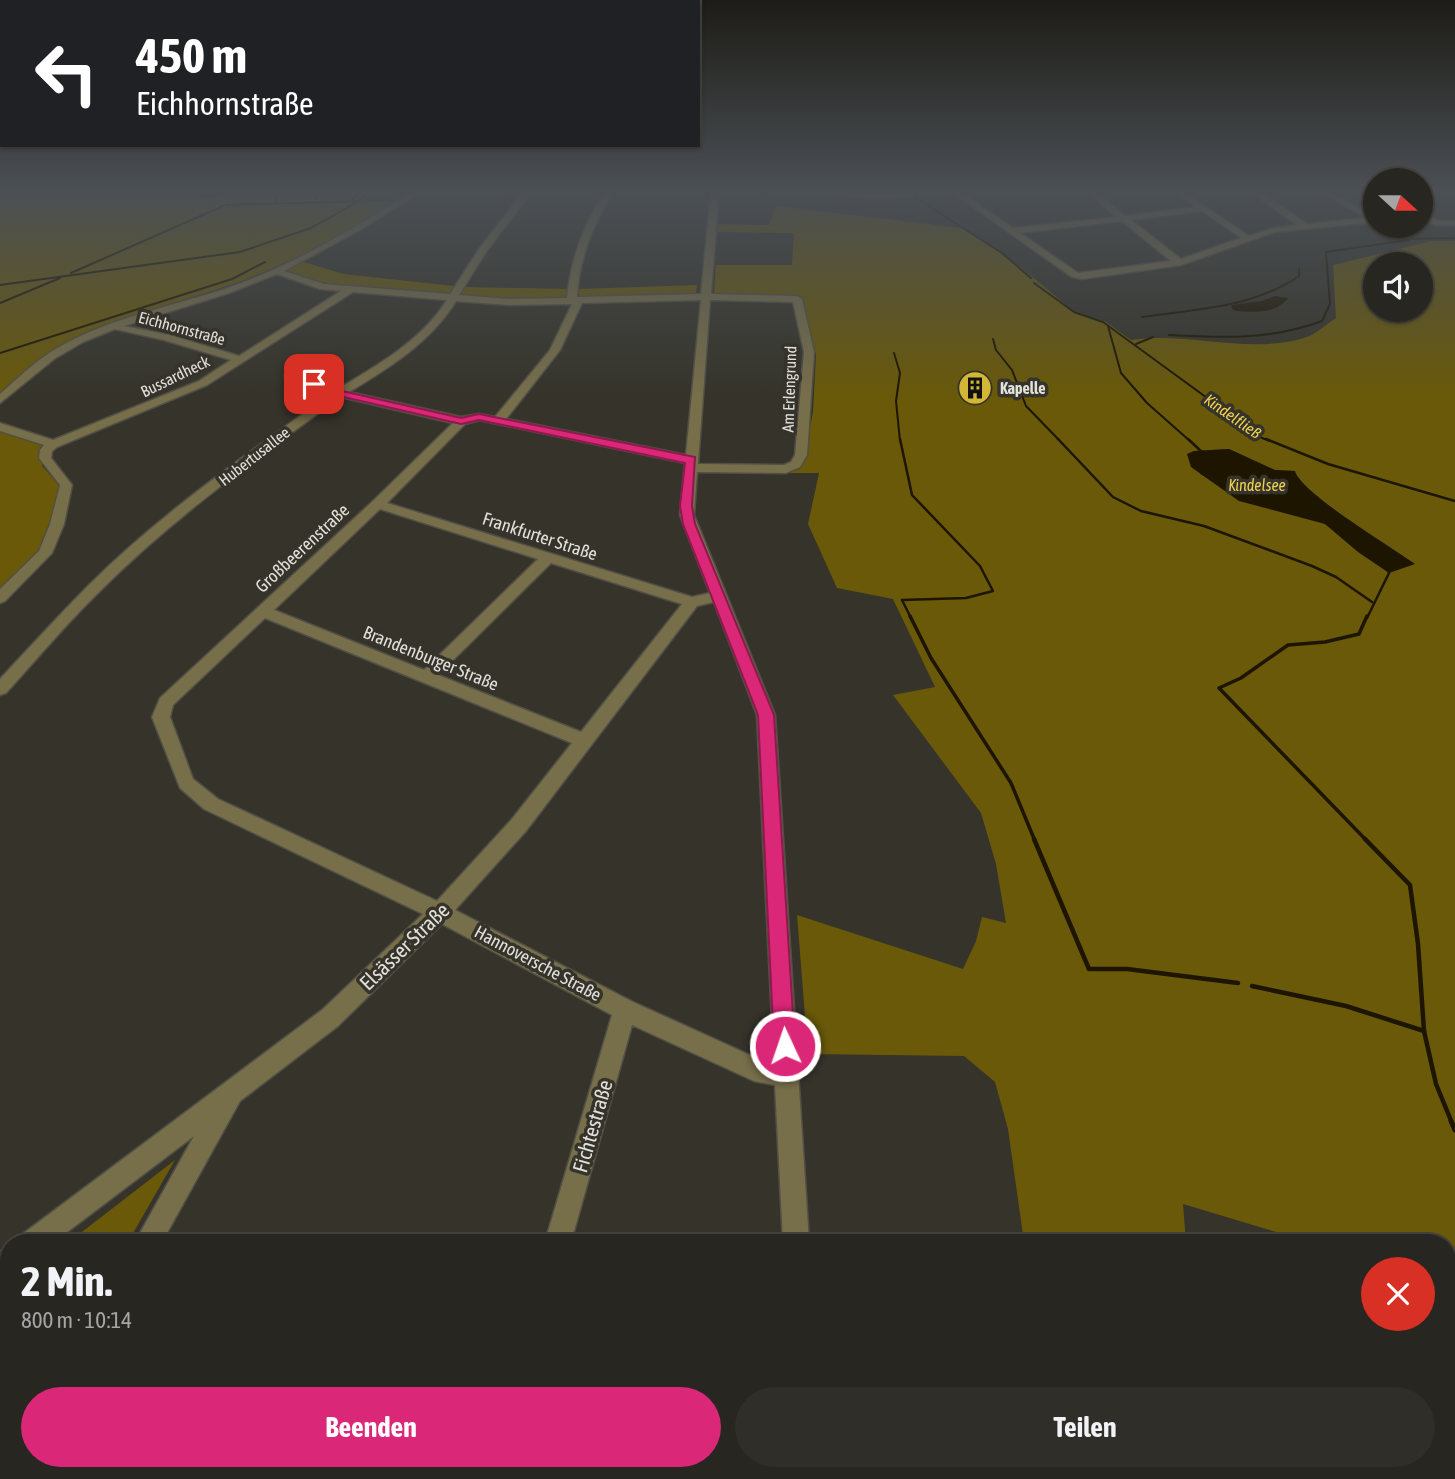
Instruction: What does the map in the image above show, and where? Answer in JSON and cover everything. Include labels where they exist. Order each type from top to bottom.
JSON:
[{"type":"street","points":[[0,400],[55,353],[90,335],[247,284],[297,260]]},
{"type":"street","name":"Hubertusallee","points":[[0,689],[94,589],[140,547],[256,453],[339,393],[403,352],[443,314],[476,260]]},
{"type":"street","points":[[499,420],[530,386],[557,347],[573,316],[580,260]]},
{"type":"street","points":[[709,260],[687,515],[766,715],[796,1234]]},
{"type":"street","points":[[1055,260],[1076,275],[1085,276],[1187,260]]},
{"type":"street","points":[[1174,260],[1181,262]]},
{"type":"street","points":[[276,271],[323,287],[451,299],[523,303],[706,297]]},
{"type":"street","name":"Bussardheck","points":[[53,444],[178,394],[241,360],[350,290]]},
{"type":"street","name":"Am Erlengrund","points":[[691,464],[786,468],[796,464],[801,455],[808,390],[809,352],[799,301],[791,298],[706,297]]},
{"type":"street","name":"Eichhornstraße","points":[[115,327],[166,337],[241,360]]},
{"type":"street","points":[[289,376],[339,393],[461,421],[479,417],[499,420],[691,464]]},
{"type":"street","name":"Großbeerenstraße","points":[[166,702],[378,504],[461,421]]},
{"type":"street","points":[[0,427],[53,444]]},
{"type":"street","points":[[0,598],[46,553],[57,524],[66,485],[46,458],[46,450],[53,444]]},
{"type":"street","name":"Frankfurter Straße","points":[[378,504],[546,559],[692,602]]},
{"type":"street","points":[[426,677],[546,559]]},
{"type":"street","points":[[692,602],[718,596]]},
{"type":"street","name":"Elsässer Straße","points":[[44,1234],[330,1018],[440,912],[519,825],[692,602]]},
{"type":"street","name":"Brandenburger Straße","points":[[262,611],[586,740]]},
{"type":"street","name":"Hannoversche Straße","points":[[166,702],[161,718],[186,783],[211,804],[440,912],[625,1010],[762,1073],[786,1073]]},
{"type":"street","name":"Fichtestraße","points":[[560,1234],[625,1010]]},
{"type":"street","points":[[153,1234],[234,1090]]},
{"type":"shaded area","points":[[0,260],[291,260],[233,284],[93,331],[49,354],[0,395]]},
{"type":"shaded area","points":[[792,260],[1011,260],[1072,310],[1106,322],[1131,340],[1174,338],[1261,344],[1304,338],[1336,318],[1333,265],[1354,260],[1363,260],[1363,322],[1433,322],[1433,260],[1455,260],[1455,1234],[1282,1234],[1183,1204],[1185,1234],[1023,1234],[1008,1129],[995,1082],[964,1056],[808,1054],[797,915],[963,969],[976,941],[982,917],[1006,923],[996,864],[981,813],[893,695],[935,687],[893,599],[837,588],[808,524],[819,473],[778,473],[795,469],[803,463],[813,412],[816,355],[802,299],[797,296],[714,293],[716,265],[792,265]],"holes":[[[1229,449],[1275,470],[1294,471],[1300,481],[1329,506],[1414,564],[1338,534],[1325,524],[1217,483],[1200,474],[1194,451]]]},
{"type":"shaded area","points":[[301,261],[343,274],[454,286],[449,294],[387,291],[325,283],[285,270]]},
{"type":"shaded area","points":[[697,285],[696,293],[691,295],[579,297],[579,289]]},
{"type":"shaded area","points":[[463,287],[569,289],[569,297],[564,300],[489,299],[459,295]]},
{"type":"shaded area","points":[[0,430],[45,446],[42,466],[62,488],[49,541],[0,595]]},
{"type":"shaded area","points":[[175,1160],[133,1234],[79,1234]]},
{"type":"water","points":[[1275,296],[1288,298],[1278,307],[1265,311],[1237,311],[1233,310],[1231,305],[1262,301]]},
{"type":"water","name":"Kindelsee","points":[[1229,449],[1275,470],[1295,471],[1313,492],[1329,505],[1415,564],[1389,573],[1358,552],[1325,524],[1239,501],[1191,467],[1187,454],[1194,451]]},
{"type":"waterway","points":[[71,273],[100,260]]},
{"type":"waterway","points":[[0,285],[182,260]]},
{"type":"waterway","points":[[1010,260],[1031,278]]},
{"type":"waterway","name":"Kindelfließ","points":[[1169,335],[1265,335],[1322,321],[1330,304],[1327,260]]},
{"type":"waterway","points":[[0,353],[232,279],[265,262]]},
{"type":"waterway","name":"Kindelfließ","points":[[1142,317],[1224,306],[1263,295],[1299,276],[1299,269]]},
{"type":"waterway","points":[[0,303],[60,278]]},
{"type":"waterway","name":"Kindelfließ","points":[[1034,283],[1074,312],[1103,322],[1262,438],[1270,441]]},
{"type":"waterway","points":[[1108,326],[1121,373],[1147,403],[1190,441]]},
{"type":"waterway","points":[[1136,344],[1153,337]]},
{"type":"waterway","points":[[993,339],[996,350],[1012,370],[1026,406],[1060,441]]},
{"type":"waterway","points":[[894,353],[900,373],[896,401],[900,441]]},
{"type":"waterway","points":[[900,439],[912,495],[980,566],[993,591],[966,598],[902,600],[931,658],[1011,783],[1035,841]]},
{"type":"waterway","points":[[1058,439],[1113,497],[1141,511],[1204,526],[1312,566],[1336,577],[1372,602]]},
{"type":"waterway","points":[[1188,439],[1202,452]]},
{"type":"waterway","name":"Kindelfließ","points":[[1266,439],[1328,464],[1455,501]]},
{"type":"waterway","points":[[1367,618],[1389,573],[1388,570]]},
{"type":"waterway","points":[[1367,616],[1359,634],[1325,642],[1288,645],[1241,678],[1219,688],[1367,841]]},
{"type":"waterway","points":[[1034,839],[1089,969],[1127,969],[1238,983]]},
{"type":"waterway","points":[[1365,839],[1410,885],[1418,944],[1424,1031]]},
{"type":"waterway","points":[[1252,986],[1346,1006],[1424,1031]]},
{"type":"waterway","points":[[1424,1031],[1436,1084],[1452,1123]]},
{"type":"waterway","points":[[1451,1121],[1455,1130]]},
{"type":"place","name":"Kapelle","points":[[975,388]]},
{"type":"route","points":[[314,384],[339,393],[461,421],[479,417],[499,420],[678,459],[691,459],[686,506],[689,524],[766,715],[785,1046]]}]
